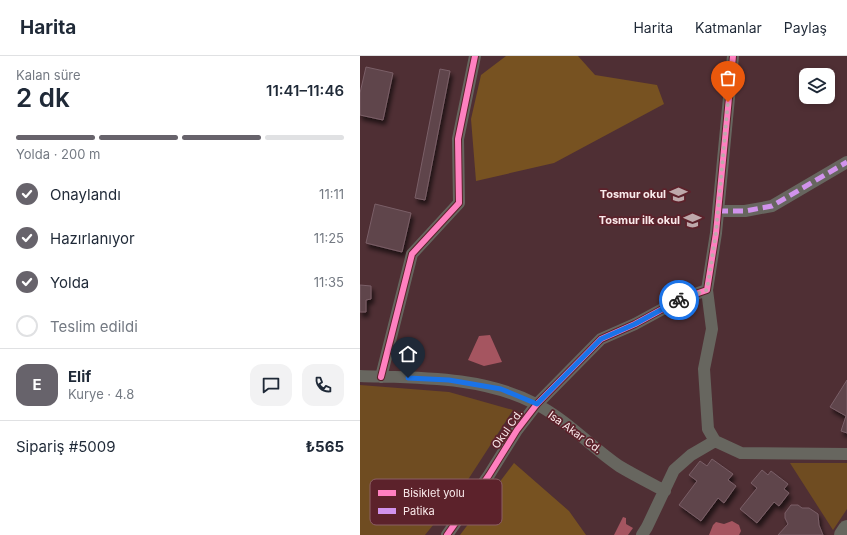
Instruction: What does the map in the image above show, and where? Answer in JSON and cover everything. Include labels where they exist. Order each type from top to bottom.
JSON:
[{"type":"street","points":[[381,377],[412,254],[459,203],[458,139],[475,56]]},
{"type":"street","points":[[733,56],[718,211],[707,290],[712,329],[704,369],[708,429],[715,441],[741,453],[847,454]]},
{"type":"street","points":[[718,211],[745,211],[772,206],[847,162]]},
{"type":"street","name":"Okul Cd.","points":[[486,479],[537,404],[601,339],[635,324],[681,299],[707,290]]},
{"type":"street","name":"Isa Akar Cd.","points":[[360,376],[449,380],[501,389],[537,404],[588,440],[619,466],[665,491]]},
{"type":"street","points":[[642,535],[665,491],[674,470],[691,455],[715,441]]},
{"type":"street","name":"Okul Cd.","points":[[447,535],[454,525]]},
{"type":"street","points":[[843,535],[847,529]]},
{"type":"shaded area","points":[[506,56],[578,56],[595,75],[657,85],[664,104],[554,163],[476,181],[471,119],[481,75]]},
{"type":"shaded area","points":[[490,335],[502,362],[484,366],[468,360],[479,336]]},
{"type":"shaded area","points":[[360,385],[449,392],[513,410],[468,479],[370,479],[370,525],[433,525],[425,535],[360,535]]},
{"type":"shaded area","points":[[514,463],[569,511],[586,535],[460,535],[468,525],[502,525],[502,479]]},
{"type":"shaded area","points":[[790,463],[847,463],[847,509],[833,530]]},
{"type":"shaded area","points":[[623,517],[626,518],[626,524],[633,528],[628,535],[614,535]]},
{"type":"shaded area","points":[[732,521],[739,525],[741,531],[739,535],[709,535],[713,525],[716,522],[724,524]]},
{"type":"building","points":[[366,67],[393,73],[383,120],[360,115],[360,93]]},
{"type":"building","points":[[440,69],[450,71],[425,200],[415,198]]},
{"type":"building","points":[[375,204],[411,213],[402,252],[366,243]]},
{"type":"building","points":[[360,285],[371,286],[371,299],[366,300],[366,312],[360,312]]},
{"type":"building","points":[[847,380],[847,433],[841,431],[846,416],[830,407]]},
{"type":"building","points":[[712,459],[733,474],[728,480],[736,486],[724,503],[718,498],[701,521],[679,505],[697,481],[689,475],[700,461],[707,466]]},
{"type":"building","points":[[762,470],[768,475],[771,471],[788,484],[784,489],[789,493],[779,506],[774,502],[757,523],[740,509],[757,488],[751,483]]},
{"type":"building","points":[[791,505],[809,508],[818,514],[819,525],[823,535],[778,535],[788,524],[785,518],[785,513]]},
{"type":"marked path","points":[[718,211],[745,211],[772,206],[847,162]]},
{"type":"cycle path","points":[[381,377],[412,254],[459,203],[458,139],[475,56]]},
{"type":"cycle path","points":[[486,479],[517,430],[537,404],[601,339],[635,324],[681,299],[707,290],[716,233],[733,56]]},
{"type":"cycle path","points":[[447,535],[454,525]]},
{"type":"way so far","points":[[679,300],[707,290],[716,233],[728,102]]},
{"type":"place","name":"Tosmur okul","points":[[679,194]]},
{"type":"place","name":"Tosmur ilk okul","points":[[693,220]]},
{"type":"route","points":[[408,378],[449,380],[501,389],[537,404],[601,339],[635,324],[679,300]]}]
